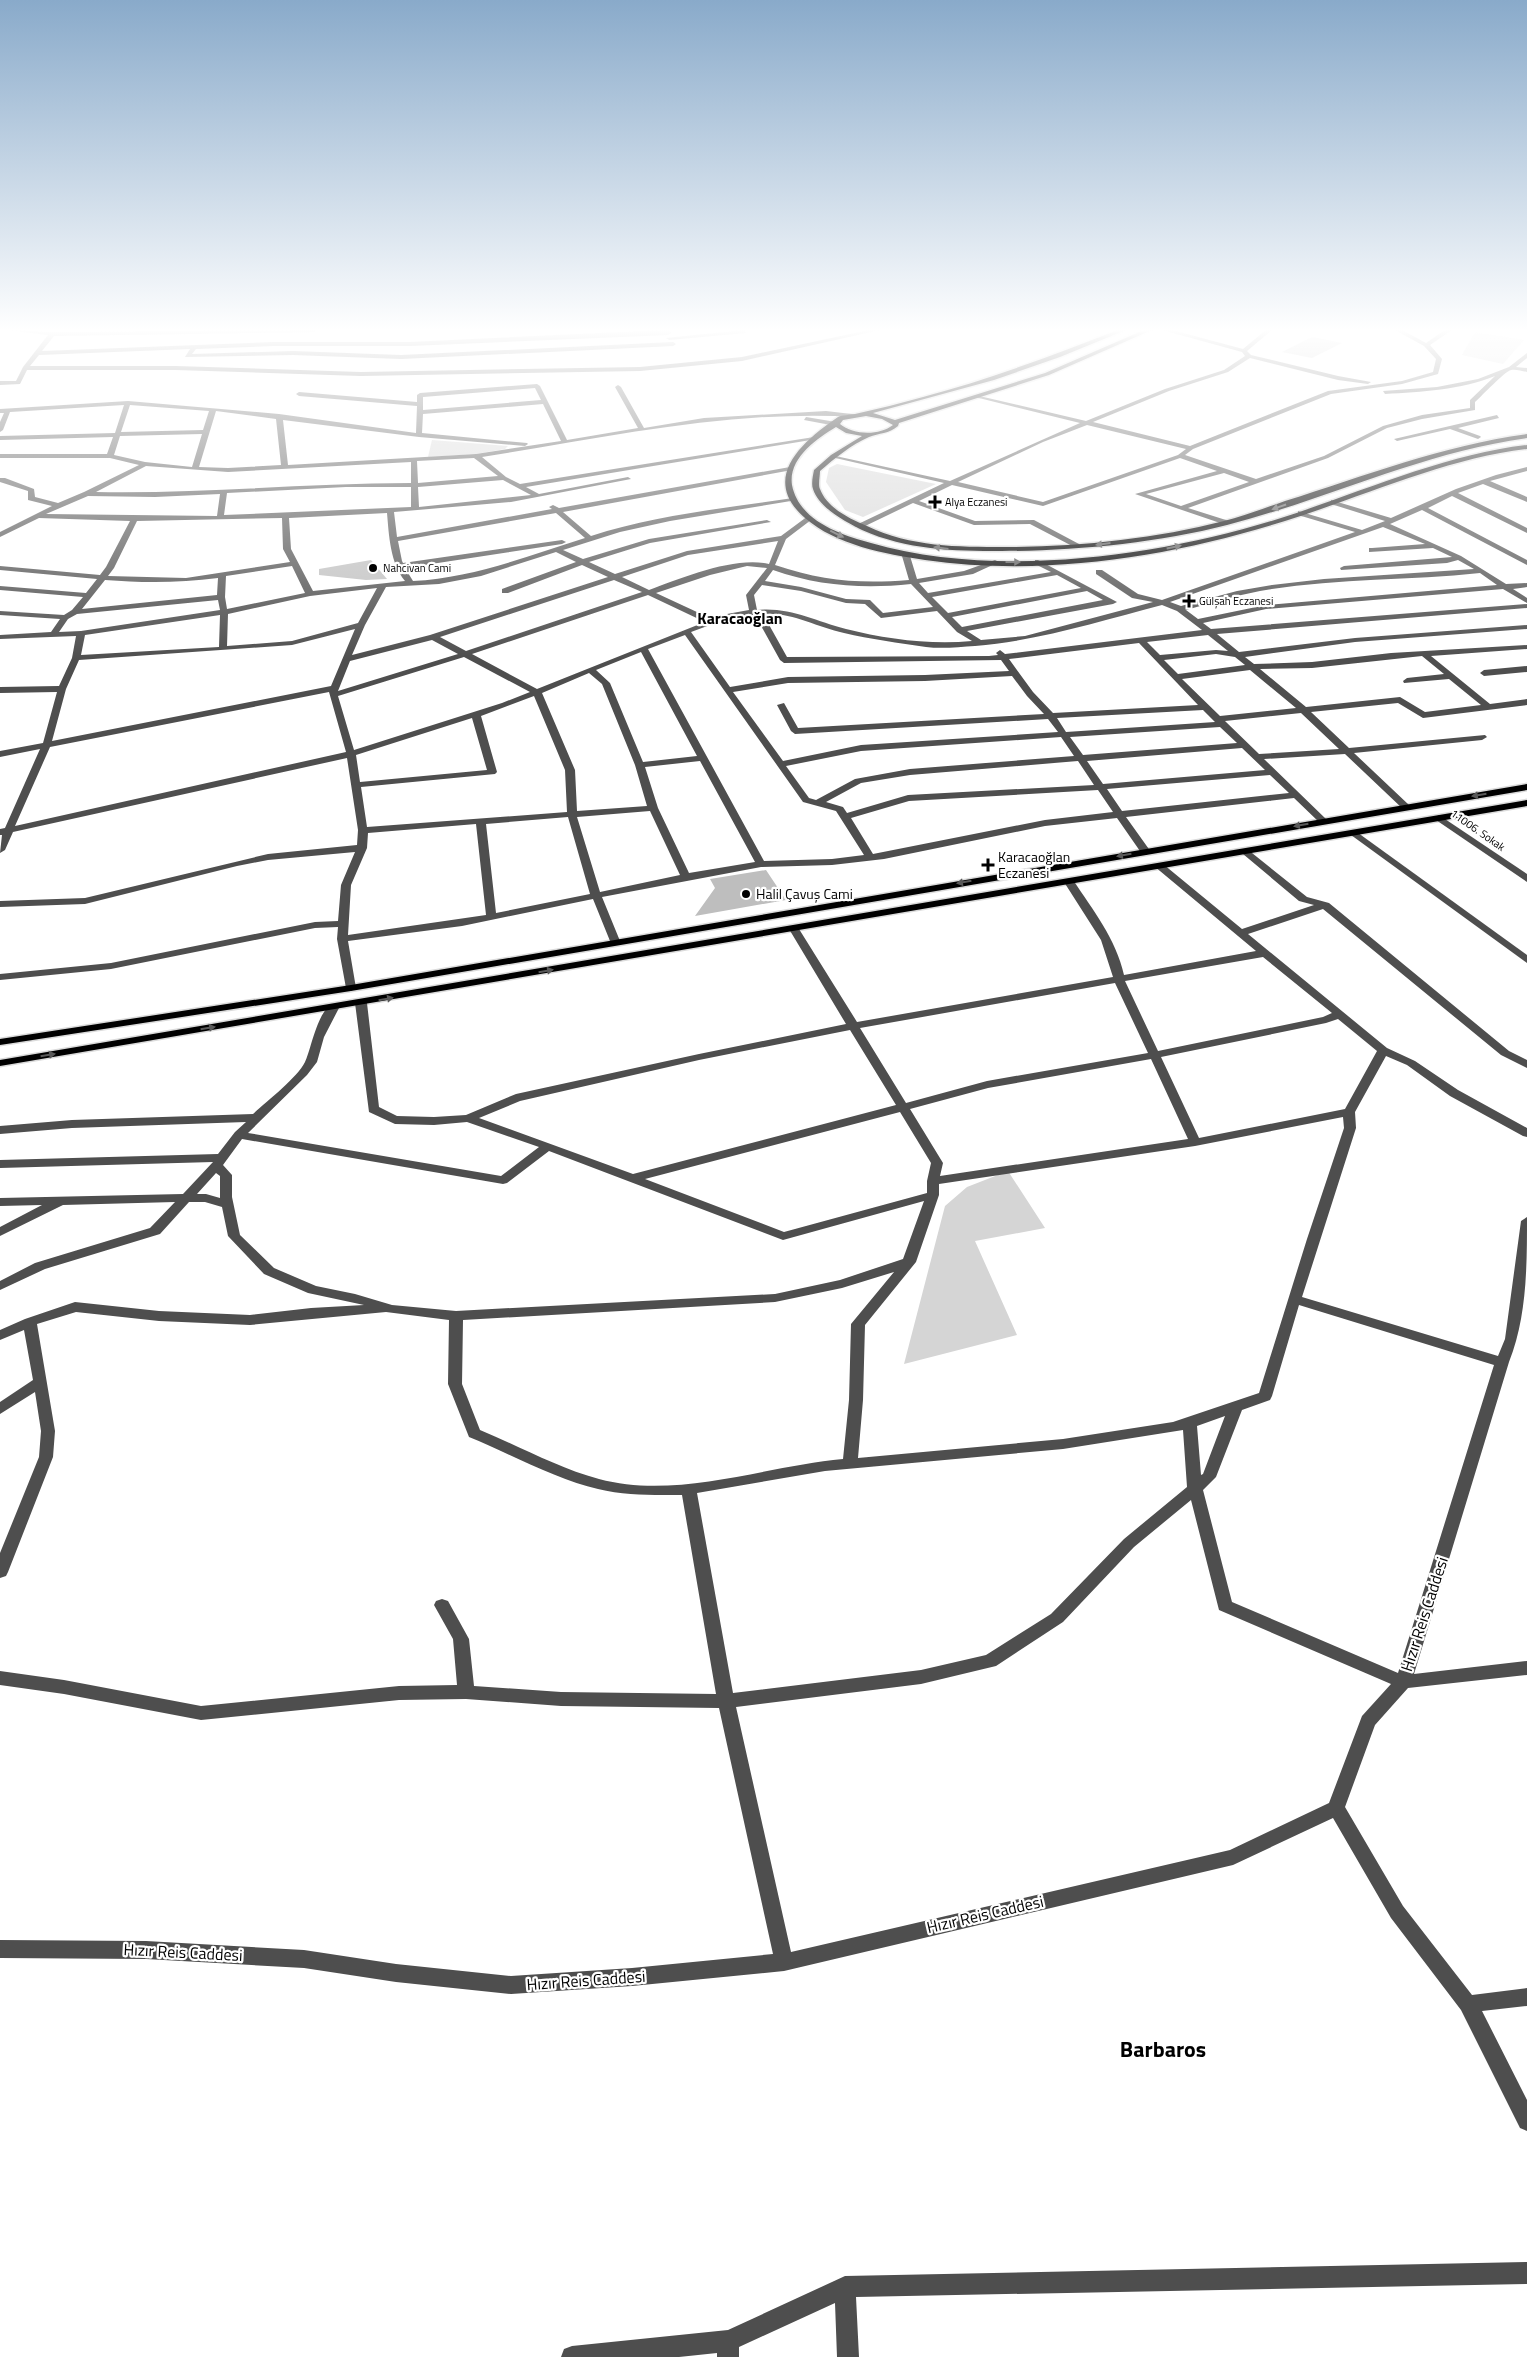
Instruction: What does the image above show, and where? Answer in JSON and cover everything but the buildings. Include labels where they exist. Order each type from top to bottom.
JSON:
[{"type":"main road","points":[[813,440],[801,452],[790,469],[788,483],[793,500],[808,518],[836,534],[870,548],[906,556],[953,561],[995,562],[1038,562],[1158,550],[1217,538],[1433,469],[1473,458],[1527,447]]},
{"type":"main road","points":[[859,440],[833,456],[817,470],[816,489],[829,507],[858,526],[880,535],[916,545],[950,549],[990,550],[1076,546],[1162,536],[1226,523],[1408,464],[1497,440]]},
{"type":"main road","points":[[0,1042],[351,988],[1527,787]]},
{"type":"main road","points":[[0,1063],[333,1008],[1527,803]]},
{"type":"street","points":[[110,456],[116,440]]},
{"type":"street","points":[[195,469],[203,440]]},
{"type":"street","points":[[282,440],[285,467]]},
{"type":"street","points":[[483,440],[547,445]]},
{"type":"street","points":[[0,456],[110,456],[145,464],[228,470],[476,456],[582,440]]},
{"type":"street","points":[[520,486],[808,440]]},
{"type":"street","points":[[858,526],[1044,440]]},
{"type":"street","points":[[1158,440],[1191,448]]},
{"type":"street","points":[[833,456],[1043,504],[1180,456],[1191,448],[1211,440]]},
{"type":"street","points":[[1181,508],[1326,457],[1359,440]]},
{"type":"street","points":[[476,456],[504,478],[538,496],[589,538]]},
{"type":"street","points":[[1180,456],[1257,482]]},
{"type":"street","points":[[414,460],[414,510]]},
{"type":"street","points":[[0,535],[145,464]]},
{"type":"street","points":[[392,540],[790,469]]},
{"type":"street","points":[[4,831],[167,797],[351,754],[476,715],[727,616],[774,611],[800,616],[844,631],[928,645],[979,643],[1025,638],[1163,602],[1392,521],[1483,481],[1527,469]]},
{"type":"street","points":[[1223,471],[1140,494],[1226,523]]},
{"type":"street","points":[[1516,472],[1527,477]]},
{"type":"street","points":[[87,494],[155,495],[346,484],[413,485],[504,478]]},
{"type":"street","points":[[0,480],[3,479],[32,490],[31,498],[58,506]]},
{"type":"street","points":[[40,516],[134,520],[414,510],[487,504],[628,479]]},
{"type":"street","points":[[1483,481],[1527,500]]},
{"type":"street","points":[[220,517],[224,492]]},
{"type":"street","points":[[1452,494],[1527,531]]},
{"type":"street","points":[[346,659],[433,637],[687,553],[766,522],[793,500]]},
{"type":"street","points":[[913,501],[974,523],[1031,522],[1076,546]]},
{"type":"street","points":[[1334,502],[1392,521]]},
{"type":"street","points":[[1423,508],[1527,563]]},
{"type":"street","points":[[390,510],[392,540],[405,579],[412,584]]},
{"type":"street","points":[[1300,513],[1362,532]]},
{"type":"street","points":[[285,515],[287,549],[310,594]]},
{"type":"street","points":[[505,591],[582,562],[649,541],[766,522],[808,518]]},
{"type":"street","points":[[401,566],[589,538],[670,519],[766,522]]},
{"type":"street","points":[[75,612],[110,568],[134,520]]},
{"type":"street","points":[[766,522],[771,567],[750,595],[755,612],[784,660],[989,660],[1210,632],[1527,606]]},
{"type":"street","points":[[1383,524],[1436,546],[1481,571],[1503,588],[1527,601]]},
{"type":"street","points":[[0,637],[81,633],[224,612],[310,594],[383,585],[412,584],[481,574],[589,538]]},
{"type":"street","points":[[1372,550],[1436,546]]},
{"type":"street","points":[[557,550],[712,622]]},
{"type":"street","points":[[906,556],[914,583],[938,609],[960,630],[979,643],[998,651],[1004,658],[1030,694],[1050,715],[1146,852]]},
{"type":"street","points":[[1344,568],[1447,561],[1458,558]]},
{"type":"street","points":[[0,754],[47,743],[333,691],[466,655],[650,593],[706,575],[749,564],[771,567],[795,575],[849,584],[914,583],[962,574],[987,567],[995,562]]},
{"type":"street","points":[[1038,562],[1128,611]]},
{"type":"street","points":[[0,568],[131,580],[186,580],[293,564]]},
{"type":"street","points":[[1180,609],[1244,591],[1274,586],[1431,577],[1481,571]]},
{"type":"street","points":[[1099,572],[1135,596],[1163,602],[1180,609],[1197,622],[1303,710],[1406,807]]},
{"type":"street","points":[[926,596],[1058,573]]},
{"type":"street","points":[[222,576],[221,597],[224,612],[223,649]]},
{"type":"street","points":[[758,582],[801,589],[846,601],[867,602],[881,616],[938,609]]},
{"type":"street","points":[[351,988],[342,939],[346,886],[362,848],[363,830],[351,754],[333,691],[361,624],[383,585]]},
{"type":"street","points":[[1197,622],[1266,608],[1527,585]]},
{"type":"street","points":[[0,588],[88,595]]},
{"type":"street","points":[[946,616],[1088,589]]},
{"type":"street","points":[[53,635],[65,617],[75,612],[221,597]]},
{"type":"street","points":[[960,630],[1110,601]]},
{"type":"street","points":[[0,612],[65,617]]},
{"type":"street","points":[[76,658],[223,649],[292,642],[361,624]]},
{"type":"street","points":[[1158,658],[1216,652],[1238,655],[1355,640],[1527,627]]},
{"type":"street","points":[[686,631],[806,800],[840,809],[870,857]]},
{"type":"street","points":[[0,850],[4,831],[47,743],[62,690],[76,658],[81,633]]},
{"type":"street","points":[[433,637],[537,692],[570,770],[572,815],[596,895],[615,942]]},
{"type":"street","points":[[1140,640],[1245,746],[1259,757],[1323,821]]},
{"type":"street","points":[[1177,677],[1252,666],[1312,665],[1424,654],[1527,647]]},
{"type":"street","points":[[643,648],[761,864]]},
{"type":"street","points":[[1424,654],[1487,706]]},
{"type":"street","points":[[1484,673],[1527,669]]},
{"type":"street","points":[[590,670],[606,684],[640,765],[653,808],[686,877]]},
{"type":"street","points":[[1514,670],[1527,680]]},
{"type":"street","points":[[728,690],[788,680],[925,678],[1015,673]]},
{"type":"street","points":[[1407,681],[1452,676]]},
{"type":"street","points":[[0,690],[62,690]]},
{"type":"street","points":[[780,764],[861,748],[1063,736],[1221,721],[1400,700],[1423,715],[1527,702]]},
{"type":"street","points":[[781,705],[795,731],[1205,706]]},
{"type":"street","points":[[356,785],[492,772],[476,715]]},
{"type":"street","points":[[1259,757],[1347,751],[1482,737]]},
{"type":"street","points":[[818,803],[858,781],[902,774],[1079,758],[1245,746]]},
{"type":"street","points":[[640,765],[704,758]]},
{"type":"street","points":[[845,817],[908,798],[1100,786],[1272,772]]},
{"type":"street","points":[[342,939],[462,923],[686,877],[761,864],[832,862],[870,857],[1045,823],[1296,795]]},
{"type":"street","points":[[363,830],[653,808]]},
{"type":"street","name":"11006. Sokak","points":[[1439,818],[1527,879]]},
{"type":"street","points":[[481,822],[491,917]]},
{"type":"street","points":[[1354,833],[1527,960]]},
{"type":"street","points":[[0,904],[85,901],[268,857],[362,848]]},
{"type":"street","points":[[1247,852],[1303,899],[1325,904],[1505,1052],[1527,1065]]},
{"type":"street","points":[[1159,866],[1383,1050],[1411,1063],[1454,1093],[1527,1133]]},
{"type":"street","points":[[1069,882],[1105,937],[1117,964],[1118,979],[1195,1142]]},
{"type":"street","points":[[1241,933],[1325,904]]},
{"type":"street","points":[[0,977],[111,966],[315,925],[344,924]]},
{"type":"street","points":[[794,929],[937,1163],[933,1181],[933,1195],[909,1262],[858,1324],[856,1400],[850,1463]]},
{"type":"street","points":[[361,1003],[374,1109],[395,1120],[434,1121],[468,1118],[516,1098],[699,1057],[854,1026],[1265,953]]},
{"type":"street","points":[[0,1286],[40,1266],[155,1230],[186,1199],[239,1135],[307,1068],[311,1062],[318,1037],[333,1008]]},
{"type":"street","points":[[632,1178],[987,1085],[1154,1055],[1326,1020],[1340,1014]]},
{"type":"street","points":[[456,1316],[454,1384],[474,1432],[560,1470],[598,1484],[636,1490],[689,1489],[850,1463],[1063,1444],[1190,1423],[1266,1396],[1294,1299],[1350,1128],[1349,1112],[1383,1050]]},
{"type":"street","points":[[933,1181],[1195,1142],[1349,1112]]},
{"type":"street","points":[[0,1130],[72,1124],[255,1118]]},
{"type":"street","points":[[468,1118],[783,1236],[933,1195]]},
{"type":"street","points":[[239,1135],[502,1180],[547,1147]]},
{"type":"street","points":[[0,1164],[218,1162]]},
{"type":"street","points":[[218,1162],[226,1175],[228,1205],[234,1236],[268,1271],[313,1290],[355,1298],[391,1309]]},
{"type":"street","points":[[0,1202],[206,1198],[228,1205]]},
{"type":"street","points":[[0,1232],[61,1200]]},
{"type":"street","name":"Hızır Reis Caddesi","points":[[0,1949],[146,1950],[304,1959],[396,1973],[511,1985],[632,1977],[784,1962],[1233,1857],[1336,1808],[1368,1721],[1402,1682],[1502,1362],[1512,1339],[1527,1221]]},
{"type":"street","points":[[0,1335],[30,1322],[75,1307],[160,1316],[250,1320],[311,1313],[391,1309],[456,1316],[775,1298],[842,1284],[909,1262]]},
{"type":"street","points":[[1294,1299],[1502,1362]]},
{"type":"street","points":[[0,1572],[46,1457],[48,1430],[38,1383],[30,1322]]},
{"type":"street","points":[[0,1409],[38,1383]]},
{"type":"street","points":[[0,1678],[64,1687],[201,1713],[399,1693],[466,1692],[561,1699],[726,1701],[921,1677],[990,1660],[1057,1618],[1129,1543],[1209,1477],[1236,1407]]},
{"type":"street","points":[[1190,1423],[1195,1488],[1225,1606],[1402,1682],[1527,1668]]},
{"type":"street","points":[[689,1489],[726,1701],[784,1962]]},
{"type":"street","points":[[442,1605],[461,1638],[466,1692]]},
{"type":"street","points":[[1336,1808],[1397,1912],[1468,2004],[1527,2121]]},
{"type":"street","points":[[1468,2004],[1527,1997]]},
{"type":"street","points":[[572,2357],[728,2349],[845,2287],[1064,2284],[1527,2272]]},
{"type":"street","points":[[845,2287],[848,2357]]},
{"type":"shaded area","points":[[432,440],[508,446],[505,449],[476,454],[428,457]]},
{"type":"shaded area","points":[[837,464],[936,484],[863,517],[845,510],[826,482],[829,468]]},
{"type":"shaded area","points":[[1008,1171],[1045,1228],[975,1241],[1017,1335],[904,1364],[945,1206],[967,1187]]},
{"type":"place","name":"Alya Eczanesi","points":[[935,502]]},
{"type":"place","name":"Nahcivan Cami","points":[[373,568]]},
{"type":"place","name":"Gülşah Eczanesi","points":[[1189,601]]},
{"type":"place","name":"Karacaoğlan Eczanesi","points":[[988,865]]},
{"type":"place","name":"Halil Çavuş Cami","points":[[746,894]]},
{"type":"district","name":"Karacaoğlan","points":[[740,618]]},
{"type":"district","name":"Barbaros","points":[[1163,2049]]}]
